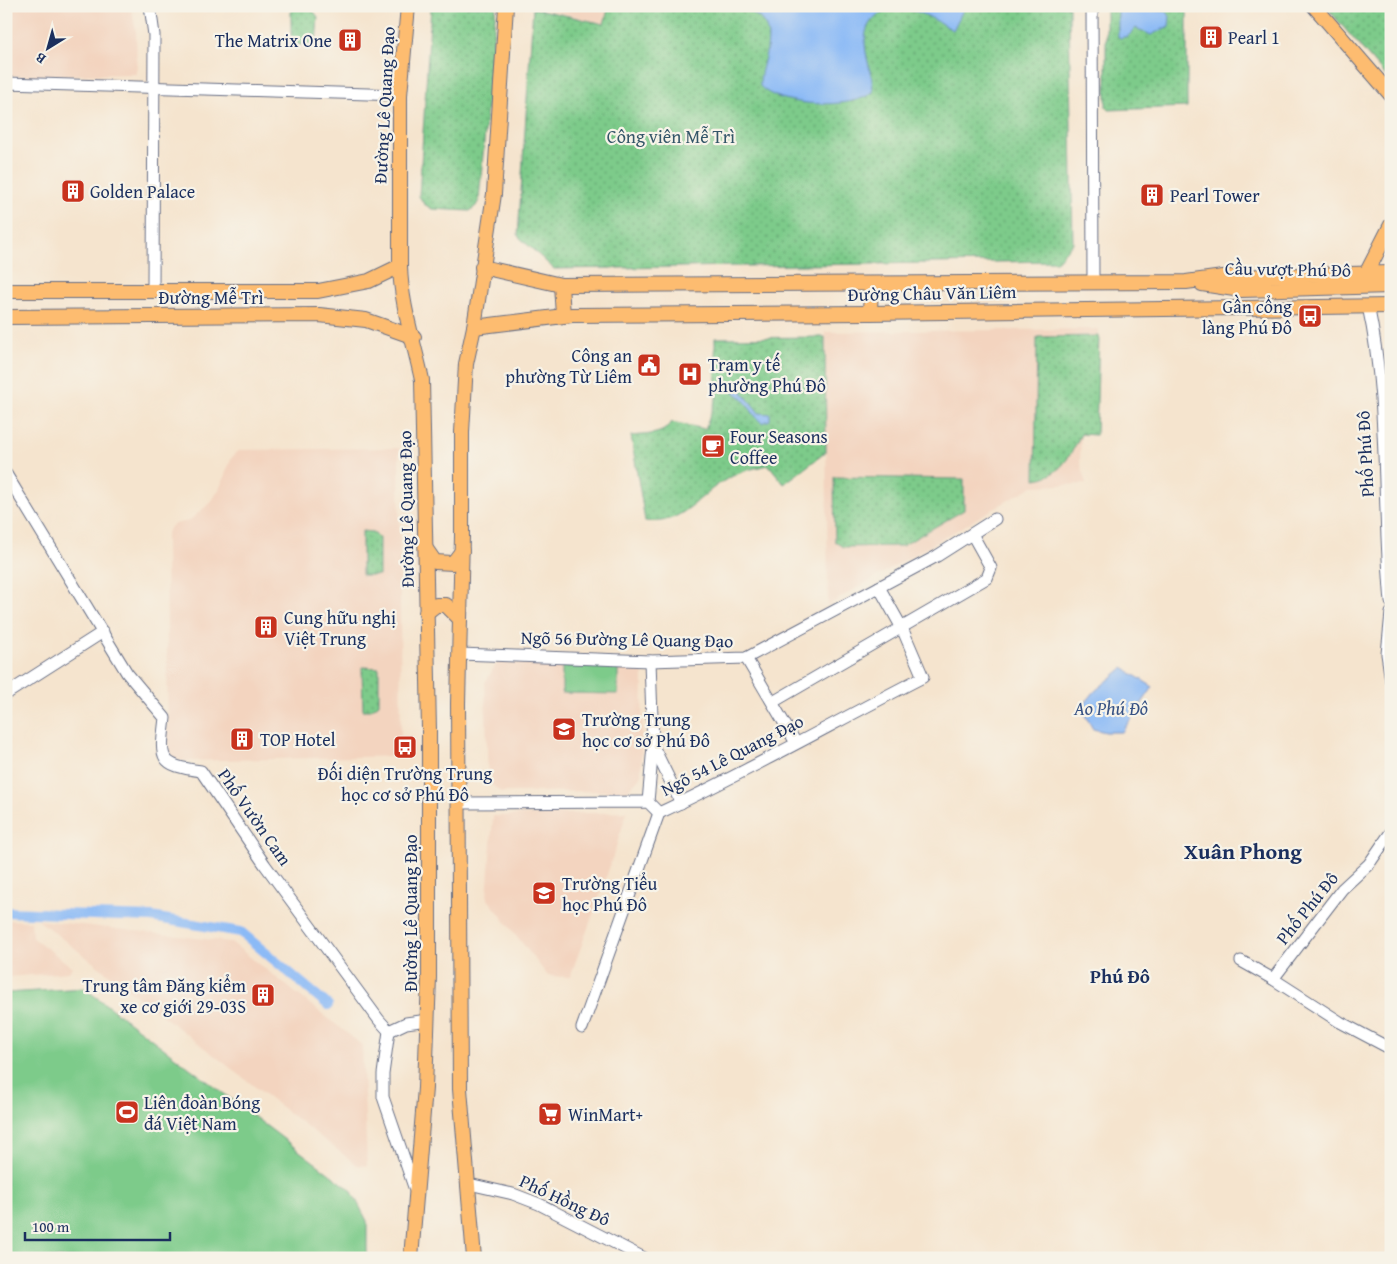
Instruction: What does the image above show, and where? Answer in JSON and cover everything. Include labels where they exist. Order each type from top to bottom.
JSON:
[{"type":"main road","name":"Đường Lê Quang Đạo","points":[[408,6],[400,95],[400,266],[401,292],[414,337],[422,380],[429,730],[428,1020],[412,1258]]},
{"type":"main road","points":[[474,1258],[460,1089],[459,618],[462,551],[462,432],[466,364],[474,328],[494,194],[506,6]]},
{"type":"main road","points":[[1314,6],[1391,95]]},
{"type":"main road","points":[[1366,274],[1391,226]]},
{"type":"main road","name":"Đường Mễ Trì","points":[[6,291],[318,291],[369,281],[400,266]]},
{"type":"main road","name":"Đường Châu Văn Liêm","points":[[482,267],[561,285],[1186,282],[1222,277],[1391,273]]},
{"type":"main road","name":"Cầu vượt Phú Đô","points":[[1186,282],[1241,290],[1391,286]]},
{"type":"main road","points":[[870,313],[871,284]]},
{"type":"main road","points":[[561,285],[563,315]]},
{"type":"main road","points":[[318,291],[319,315]]},
{"type":"main road","name":"Đường Châu Văn Liêm","points":[[474,328],[563,315],[1388,307]]},
{"type":"main road","name":"Đường Mễ Trì","points":[[6,317],[319,315],[366,320],[414,337]]},
{"type":"main road","points":[[426,549],[435,562],[444,564],[453,562],[462,551]]},
{"type":"main road","points":[[426,613],[436,605],[446,605],[459,618]]},
{"type":"street","points":[[150,6],[154,35],[152,88],[153,292]]},
{"type":"street","points":[[1092,6],[1093,283]]},
{"type":"street","points":[[6,83],[400,95]]},
{"type":"street","name":"Phố Phú Đô","points":[[1368,306],[1373,326],[1381,408],[1391,602]]},
{"type":"street","name":"Phố Vườn Cam","points":[[6,474],[132,679],[165,718],[162,750],[167,761],[174,767],[201,771],[265,865],[389,1031]]},
{"type":"street","name":"Ngõ 56 Đường Lê Quang Đạo","points":[[459,654],[650,661],[746,658],[879,588],[995,519]]},
{"type":"street","points":[[773,702],[986,578],[991,568],[972,534]]},
{"type":"street","points":[[879,588],[902,628]]},
{"type":"street","points":[[1391,613],[1387,654],[1391,681]]},
{"type":"street","name":"Ngõ 54 Lê Quang Đạo","points":[[460,804],[648,802],[659,813],[733,778],[796,742],[923,677],[902,628]]},
{"type":"street","points":[[6,694],[103,632]]},
{"type":"street","points":[[746,658],[796,742]]},
{"type":"street","points":[[648,802],[652,746],[650,661]]},
{"type":"street","points":[[652,746],[681,803]]},
{"type":"street","points":[[582,1028],[659,813]]},
{"type":"street","name":"Phố Phú Đô","points":[[1273,979],[1342,889],[1369,864],[1391,832]]},
{"type":"street","points":[[1241,961],[1273,979],[1326,1014],[1391,1049]]},
{"type":"street","points":[[416,1193],[382,1097],[384,1066],[389,1031],[406,1023],[428,1020]]},
{"type":"street","name":"Phố Hồng Đô","points":[[468,1184],[512,1194],[539,1204],[644,1258]]},
{"type":"shaded area","points":[[6,6],[131,6],[136,32],[137,74],[6,76]]},
{"type":"shaded area","points":[[534,6],[609,6],[604,24]]},
{"type":"shaded area","points":[[1099,329],[1096,435],[1081,435],[1080,461],[1086,484],[1033,486],[828,605],[825,332]]},
{"type":"shaded area","points":[[399,448],[401,756],[180,761],[171,758],[168,747],[166,536],[169,528],[175,524],[189,521],[211,502],[219,490],[232,457],[240,450]]},
{"type":"shaded area","name":"Trường Trung học cơ sở Phú Đô","points":[[498,662],[631,666],[643,674],[641,776],[627,791],[501,792],[488,782],[485,682]]},
{"type":"shaded area","name":"Trường Tiểu học Phú Đô","points":[[627,812],[603,887],[570,977],[548,976],[487,898],[493,816]]},
{"type":"shaded area","points":[[6,920],[31,921],[32,937],[72,967],[69,972],[6,977]]},
{"type":"shaded area","points":[[38,920],[231,942],[362,1045],[367,1166],[357,1165]]},
{"type":"green space","points":[[291,6],[310,6],[318,17],[316,44],[291,45]]},
{"type":"green space","points":[[431,6],[496,6],[479,200],[470,211],[432,209],[424,204],[419,196]]},
{"type":"green space","name":"Công viên Mễ Trì","points":[[609,6],[1069,6],[1073,243],[1057,261],[554,269],[518,236],[533,8],[604,24]]},
{"type":"green space","points":[[1106,6],[1187,6],[1187,107],[1109,110],[1106,107]]},
{"type":"green space","points":[[1325,6],[1391,6],[1391,82]]},
{"type":"green space","points":[[1099,336],[1096,435],[1081,434],[1064,464],[1051,474],[1035,479],[1037,337]]},
{"type":"green space","points":[[825,337],[826,452],[784,484],[769,465],[756,468],[739,473],[722,482],[678,515],[658,521],[645,521],[631,436],[659,432],[668,427],[672,422],[705,429],[716,399],[715,338]]},
{"type":"green space","points":[[834,477],[964,479],[964,510],[902,546],[843,547],[835,542]]},
{"type":"green space","points":[[362,531],[373,532],[379,538],[379,575],[362,575]]},
{"type":"green space","points":[[562,666],[618,666],[618,694],[562,693]]},
{"type":"green space","points":[[362,667],[379,668],[379,704],[371,710],[363,710]]},
{"type":"green space","name":"Liên đoàn Bóng đá Việt Nam","points":[[84,988],[351,1190],[367,1221],[367,1258],[6,1258],[6,993]]},
{"type":"water","points":[[738,6],[965,6],[953,30],[916,11],[895,9],[881,13],[870,23],[865,38],[873,92],[863,98],[849,102],[815,104],[782,98],[769,93],[760,86],[767,49],[767,30],[763,22],[756,15]]},
{"type":"water","points":[[1118,8],[1165,11],[1170,16],[1169,26],[1151,35],[1136,28],[1128,36],[1120,38],[1118,36]]},
{"type":"water","points":[[735,385],[741,386],[742,392],[759,413],[770,414],[770,420],[762,423],[758,419],[743,399],[735,393]]},
{"type":"water","name":"Ao Phú Đô","points":[[1123,668],[1153,687],[1122,732],[1106,732],[1093,729],[1081,708],[1095,691]]},
{"type":"waterway","points":[[6,912],[151,917],[241,932],[328,1005]]},
{"type":"place","name":"Pearl 1","points":[[1211,37]]},
{"type":"place","name":"The Matrix One","points":[[350,40]]},
{"type":"place","name":"Golden Palace","points":[[73,191]]},
{"type":"place","name":"Pearl Tower","points":[[1152,195]]},
{"type":"place","name":"Gần cổng làng Phú Đô","points":[[1310,316]]},
{"type":"place","name":"Công an phường Từ Liêm","points":[[649,365]]},
{"type":"place","name":"Trạm y tế phường Phú Đô","points":[[690,374]]},
{"type":"place","name":"Four Seasons Coffee","points":[[713,446]]},
{"type":"place","name":"Cung hữu nghị Việt Trung","points":[[266,627]]},
{"type":"place","name":"Trường Trung học cơ sở Phú Đô","points":[[564,729]]},
{"type":"place","name":"TOP Hotel","points":[[242,739]]},
{"type":"place","name":"Đối diện Trường Trung học cơ sở Phú Đô","points":[[405,747]]},
{"type":"place","name":"Trường Tiểu học Phú Đô","points":[[544,893]]},
{"type":"place","name":"Trung tâm Đăng kiểm xe cơ giới 29-03S","points":[[263,995]]},
{"type":"place","name":"Liên đoàn Bóng đá Việt Nam","points":[[127,1112]]},
{"type":"place","name":"WinMart+","points":[[550,1114]]},
{"type":"district","name":"Xuân Phong","points":[[1243,851]]},
{"type":"district","name":"Phú Đô","points":[[1120,976]]}]
